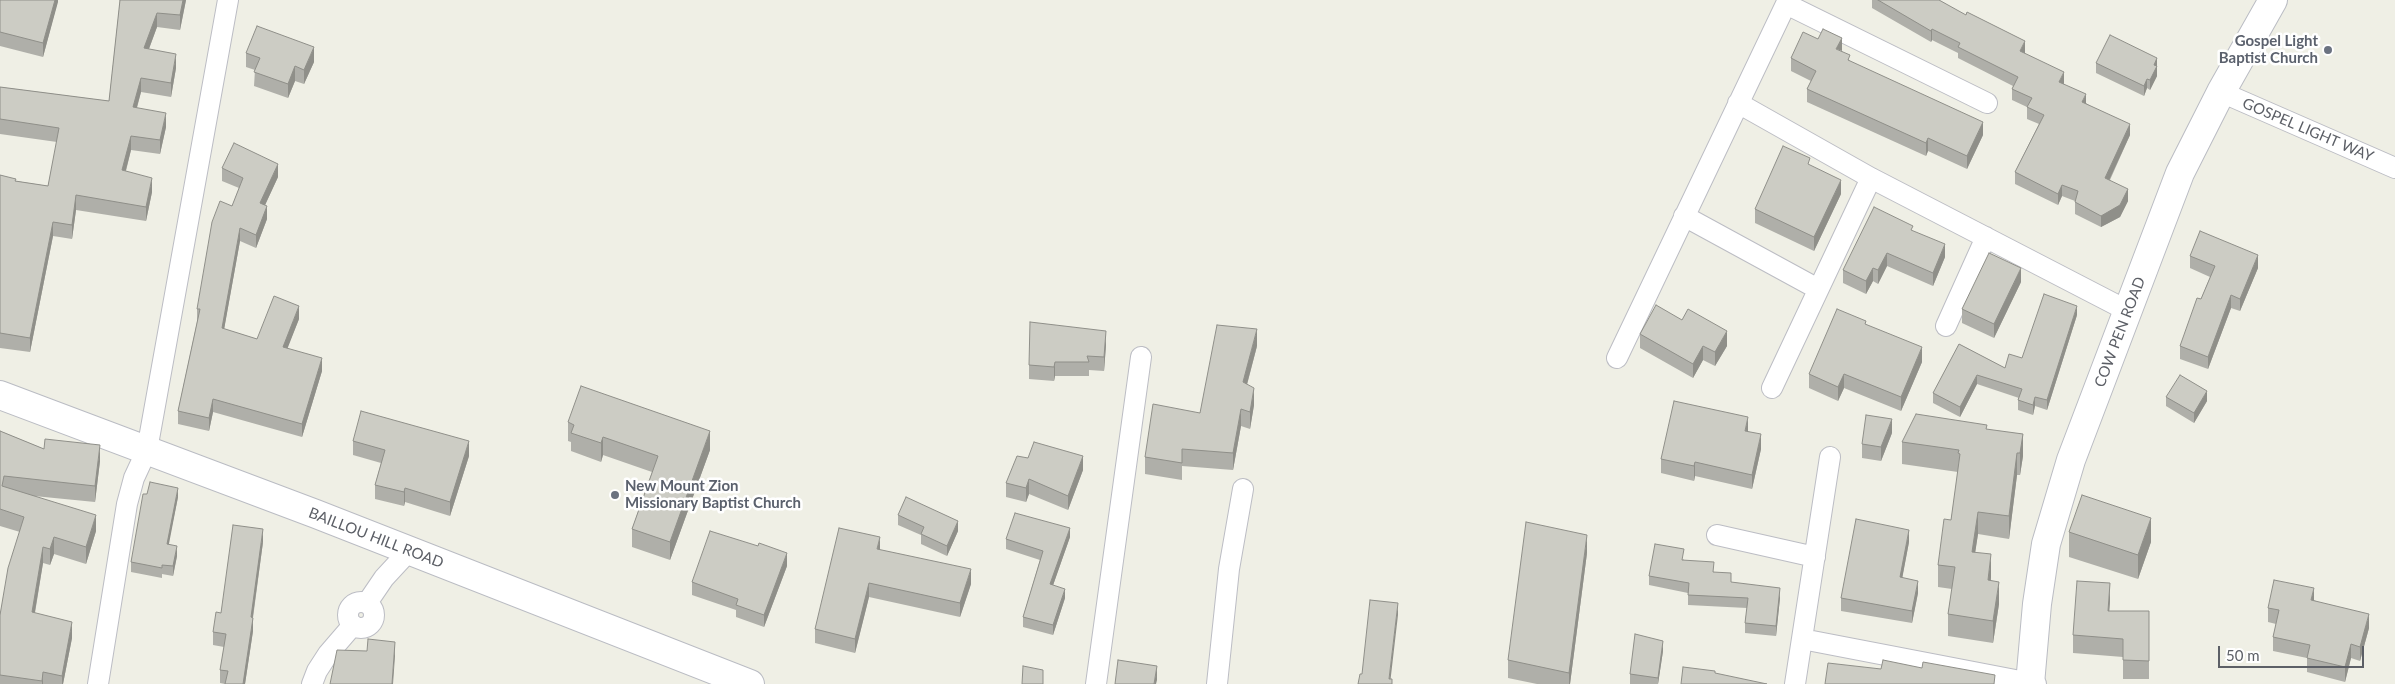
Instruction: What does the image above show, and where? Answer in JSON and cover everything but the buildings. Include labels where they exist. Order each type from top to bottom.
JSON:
[{"type":"main road","name":"COW PEN ROAD","points":[[2032,683],[2037,604],[2046,544],[2071,460],[2180,173],[2221,92],[2273,0]]},
{"type":"main road","name":"BAILLOU HILL ROAD","points":[[0,395],[409,550],[750,684]]},
{"type":"street","points":[[98,684],[127,504],[134,478],[146,450],[228,0]]},
{"type":"street","points":[[1617,358],[1786,4],[1987,103]]},
{"type":"street","name":"GOSPEL LIGHT WAY","points":[[2221,92],[2395,168]]},
{"type":"street","points":[[1738,103],[1871,178],[2128,311]]},
{"type":"street","points":[[1772,388],[1871,178]]},
{"type":"street","points":[[1684,216],[1818,289]]},
{"type":"street","points":[[1946,326],[1986,237]]},
{"type":"street","points":[[1096,684],[1141,357]]},
{"type":"street","points":[[1796,684],[1830,457]]},
{"type":"street","points":[[1217,684],[1229,569],[1243,489]]},
{"type":"street","points":[[1717,536],[1815,557]]},
{"type":"street","points":[[312,684],[317,671],[328,654],[353,625],[349,620],[350,608],[361,602],[366,603],[384,578],[409,550]]},
{"type":"street","points":[[1802,640],[2032,683]]},
{"type":"place","name":"Gospel Light Baptist Church","points":[[2328,50]]},
{"type":"place","name":"New Mount Zion Missionary Baptist Church","points":[[615,495]]}]
